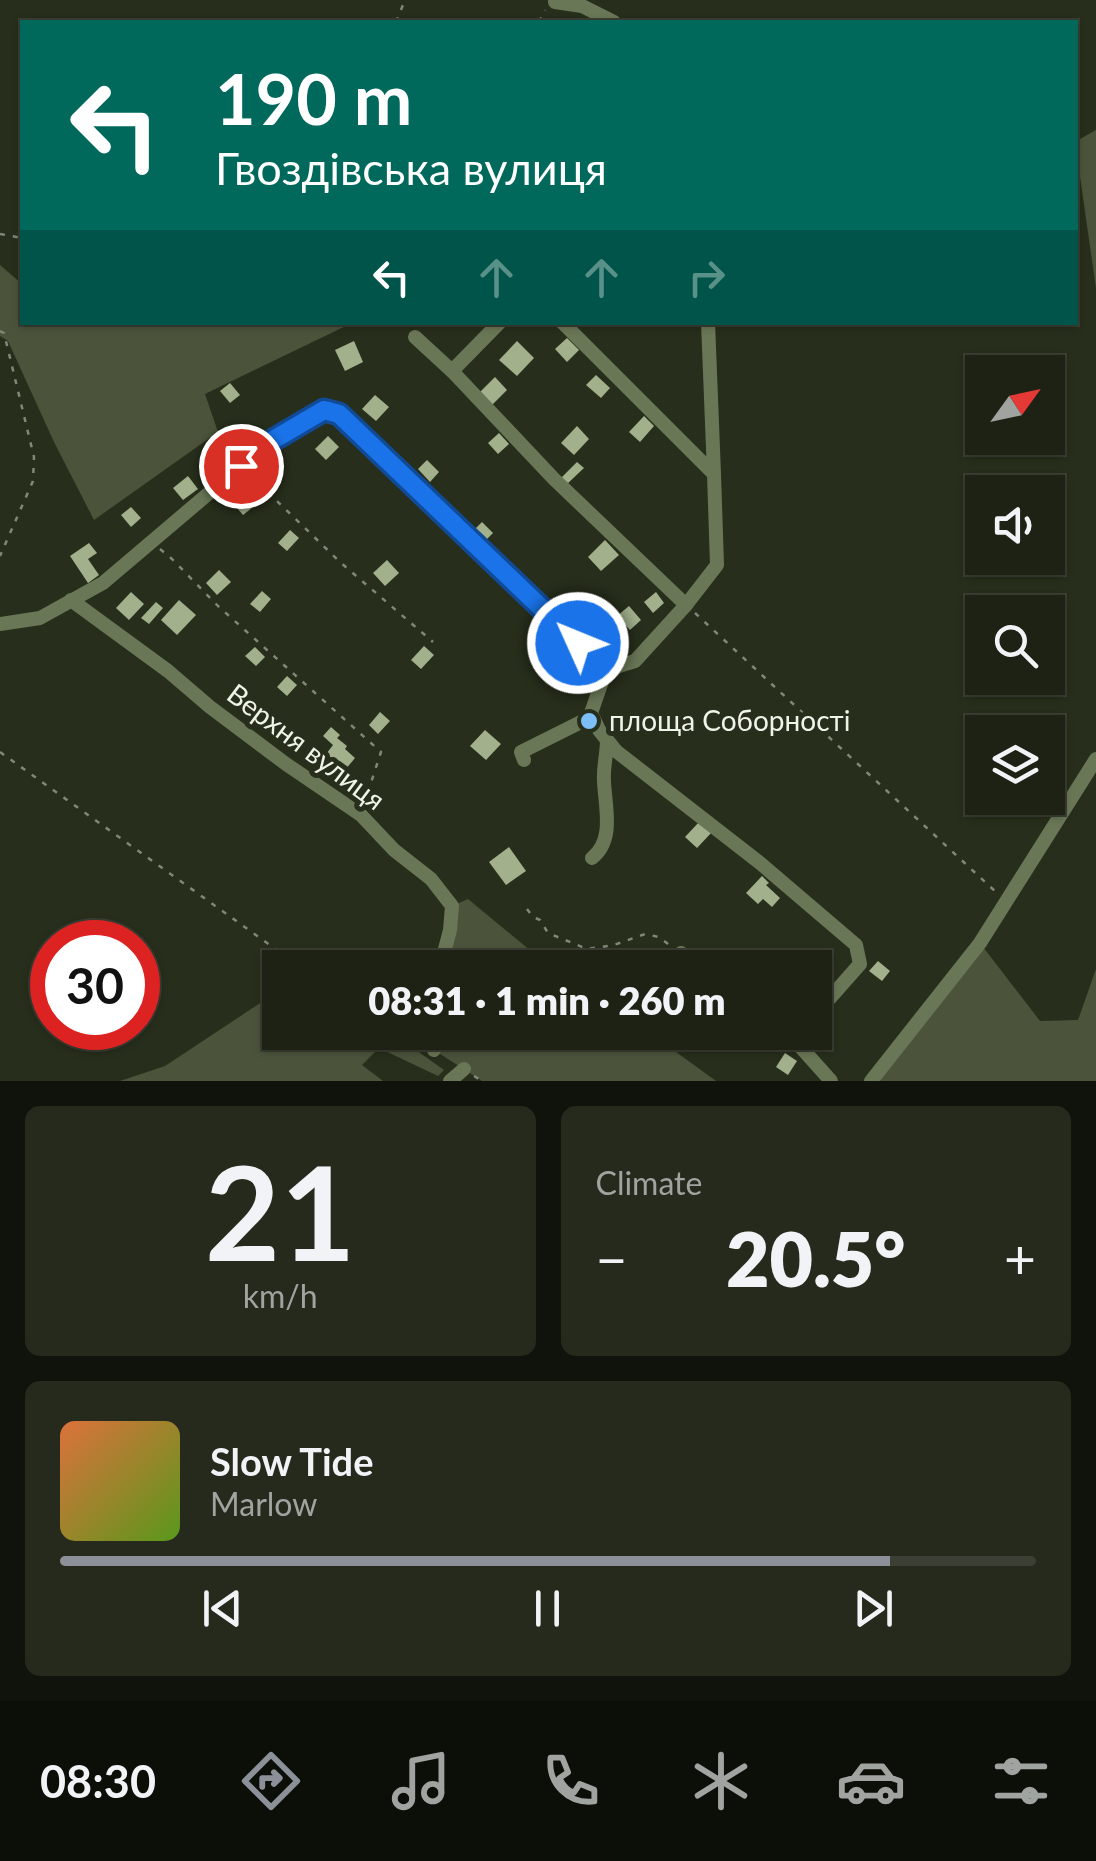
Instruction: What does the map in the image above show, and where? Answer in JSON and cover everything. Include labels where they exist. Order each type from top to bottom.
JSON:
[{"type":"street","points":[[555,2],[582,6],[610,20]]},
{"type":"street","points":[[452,372],[497,325]]},
{"type":"street","points":[[565,325],[714,474]]},
{"type":"street","points":[[608,669],[635,661],[716,565],[708,325]]},
{"type":"street","points":[[415,337],[554,480],[686,605]]},
{"type":"street","points":[[0,624],[40,618],[103,584],[268,443],[324,410],[339,414],[608,669]]},
{"type":"street","name":"Верхня вулиця","points":[[71,600],[360,816],[431,879],[452,906],[445,950]]},
{"type":"street","points":[[523,756],[587,719],[608,669]]},
{"type":"street","points":[[592,713],[599,730],[616,751],[760,862],[856,945],[860,964],[832,996]]},
{"type":"street","points":[[592,858],[601,851],[606,837],[607,740]]},
{"type":"street","points":[[872,1081],[980,943],[1096,759]]},
{"type":"street","points":[[805,1050],[832,1081]]},
{"type":"street","points":[[450,1081],[464,1069]]},
{"type":"path","points":[[0,331],[4,333],[34,456],[33,481],[0,556]]},
{"type":"path","points":[[241,466],[340,562],[433,642]]},
{"type":"path","points":[[150,542],[382,752],[360,816]]},
{"type":"path","points":[[686,605],[1006,902]]},
{"type":"path","points":[[0,752],[277,950]]},
{"type":"path","points":[[527,909],[548,933],[587,949],[645,934],[659,937],[677,950]]},
{"type":"green space","points":[[1096,130],[1096,288],[1078,163],[1078,140]]},
{"type":"green space","points":[[0,265],[20,282],[20,325],[348,325],[205,394],[218,432],[94,520],[8,341],[0,336]]},
{"type":"green space","points":[[468,899],[530,950],[443,950],[452,906]]},
{"type":"green space","points":[[980,943],[1040,1021],[1078,1020],[1096,969],[1096,1081],[871,1081]]},
{"type":"green space","points":[[262,1002],[262,1050],[377,1050],[362,1065],[383,1081],[120,1081],[165,1066]]},
{"type":"green space","points":[[383,1050],[416,1050],[444,1070],[438,1076]]},
{"type":"green space","points":[[434,1050],[673,1050],[716,1081],[482,1081]]},
{"type":"building","points":[[567,338],[579,350],[567,362],[555,349]]},
{"type":"building","points":[[354,341],[363,362],[345,371],[335,350]]},
{"type":"building","points":[[517,341],[534,358],[517,376],[499,360]]},
{"type":"building","points":[[596,375],[610,388],[601,398],[586,385]]},
{"type":"building","points":[[495,377],[507,390],[492,405],[480,392]]},
{"type":"building","points":[[230,383],[240,395],[230,403],[220,391]]},
{"type":"building","points":[[375,395],[389,407],[376,421],[362,409]]},
{"type":"building","points":[[644,416],[654,426],[640,442],[629,432]]},
{"type":"building","points":[[577,426],[589,439],[574,455],[561,443]]},
{"type":"building","points":[[243,433],[252,444],[240,452],[232,441]]},
{"type":"building","points":[[499,433],[509,444],[498,454],[488,443]]},
{"type":"building","points":[[328,436],[339,447],[326,460],[315,449]]},
{"type":"building","points":[[215,453],[225,467],[210,479],[200,465]]},
{"type":"building","points":[[427,460],[439,472],[430,482],[418,469]]},
{"type":"building","points":[[577,462],[584,468],[566,485],[560,479]]},
{"type":"building","points":[[188,476],[198,489],[183,500],[173,488]]},
{"type":"building","points":[[246,489],[258,503],[243,515],[231,501]]},
{"type":"building","points":[[131,507],[141,518],[131,527],[121,515]]},
{"type":"building","points":[[482,522],[493,533],[483,543],[472,532]]},
{"type":"building","points":[[290,530],[299,538],[287,551],[278,543]]},
{"type":"building","points":[[605,540],[619,555],[601,571],[588,557]]},
{"type":"building","points":[[89,543],[97,553],[88,559],[99,575],[88,583],[70,556]]},
{"type":"building","points":[[387,560],[399,573],[385,586],[373,573]]},
{"type":"building","points":[[219,570],[231,582],[217,595],[206,583]]},
{"type":"building","points":[[262,591],[271,599],[260,612],[250,604]]},
{"type":"building","points":[[131,592],[144,604],[129,620],[116,608]]},
{"type":"building","points":[[656,592],[664,603],[653,613],[644,602]]},
{"type":"building","points":[[179,600],[196,615],[177,635],[161,620]]},
{"type":"building","points":[[156,602],[163,608],[149,624],[141,618]]},
{"type":"building","points":[[629,606],[641,620],[630,630],[617,616]]},
{"type":"building","points":[[424,646],[434,655],[421,669],[411,660]]},
{"type":"building","points":[[255,647],[265,657],[256,666],[245,656]]},
{"type":"building","points":[[574,652],[588,665],[575,679],[561,665]]},
{"type":"building","points":[[287,676],[297,685],[287,696],[277,687]]},
{"type":"building","points":[[380,712],[390,721],[378,734],[369,725]]},
{"type":"building","points":[[331,727],[355,758],[340,776],[323,758],[333,745],[323,736]]},
{"type":"building","points":[[485,730],[501,744],[486,760],[470,746]]},
{"type":"building","points":[[700,821],[712,832],[697,848],[685,837]]},
{"type":"building","points":[[509,847],[526,871],[506,885],[489,862]]},
{"type":"building","points":[[762,876],[780,898],[772,907],[763,899],[758,904],[746,893]]},
{"type":"building","points":[[878,961],[890,971],[882,981],[869,971]]},
{"type":"building","points":[[785,1053],[797,1061],[788,1075],[776,1067]]},
{"type":"place","name":"площа Соборності","points":[[589,721]]},
{"type":"route","points":[[241,466],[268,443],[324,410],[339,414],[578,643]]}]
